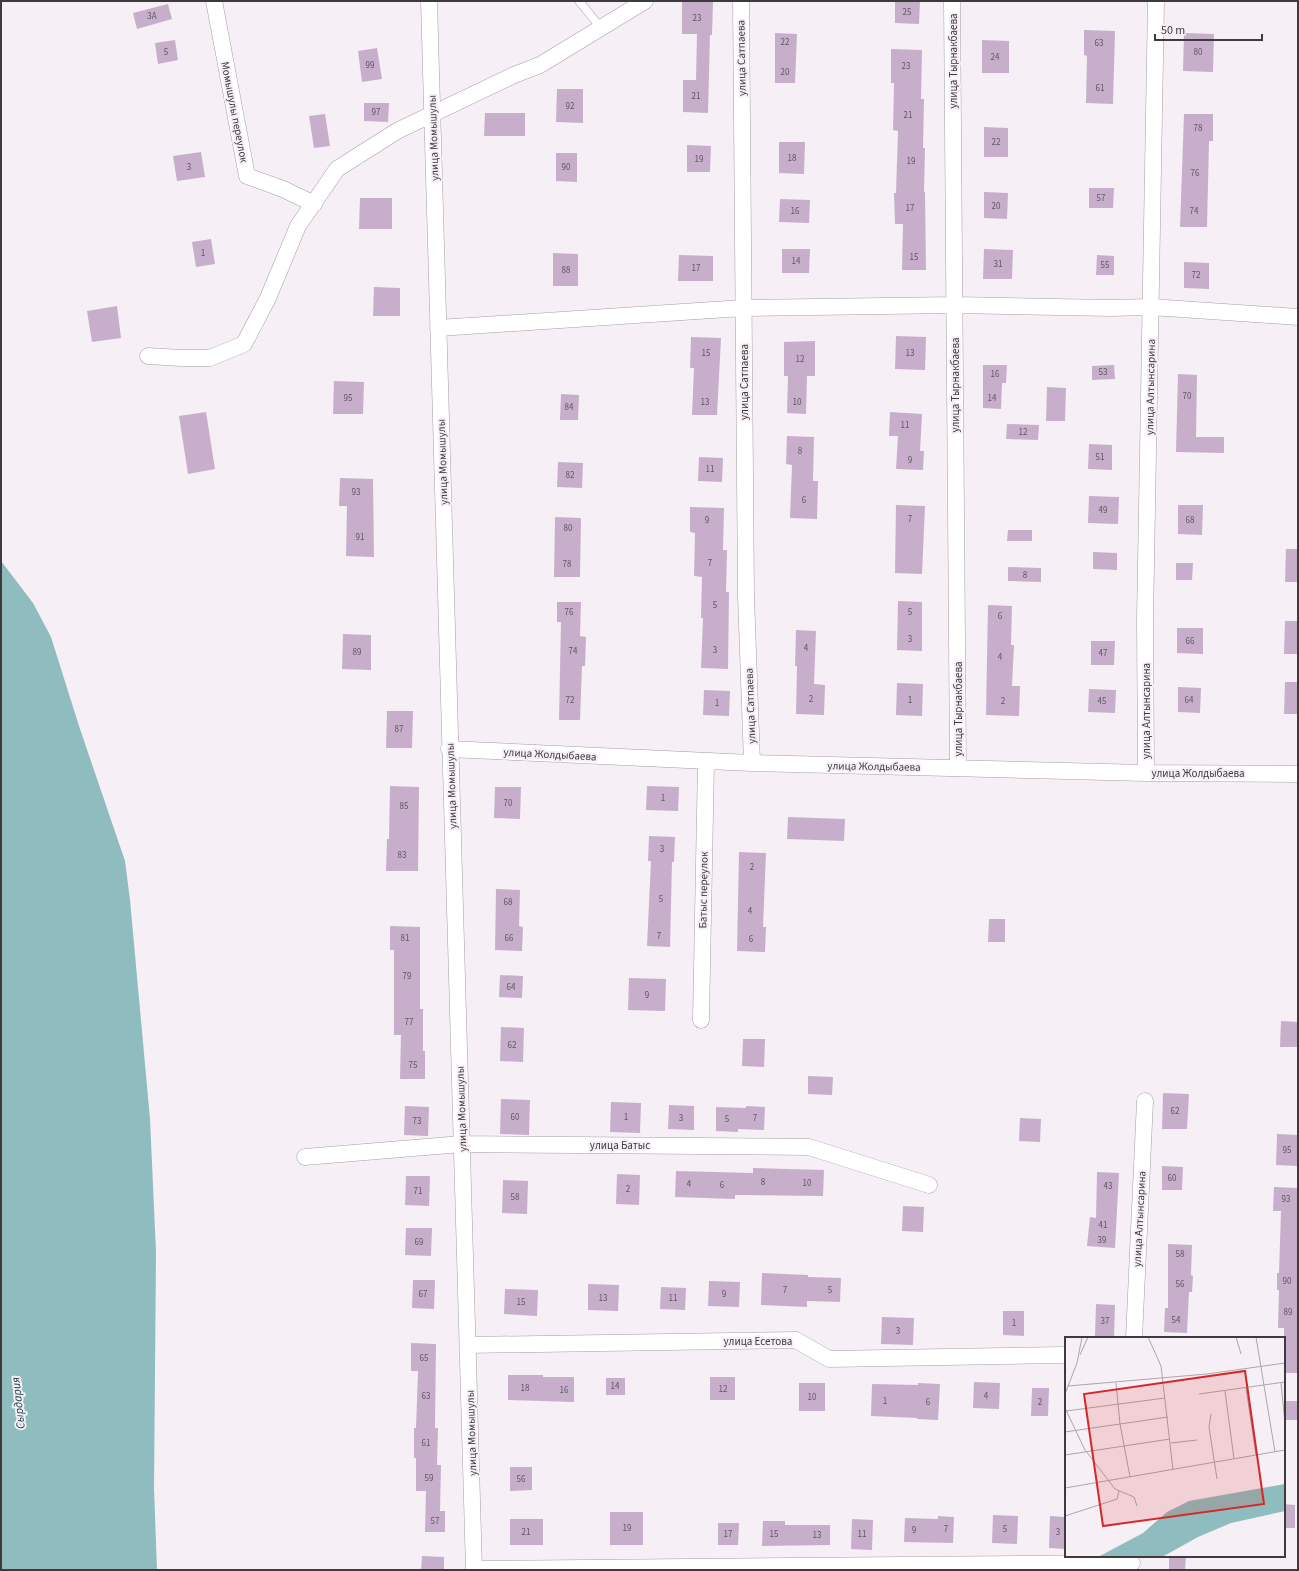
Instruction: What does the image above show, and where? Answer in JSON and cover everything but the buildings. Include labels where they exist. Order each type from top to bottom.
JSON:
[{"type":"street","name":"Момышулы переулок","points":[[214,1],[248,176],[283,189],[314,204]]},
{"type":"street","name":"улица Момышулы","points":[[429,1],[474,1569]]},
{"type":"street","points":[[148,356],[210,358],[244,344],[268,298],[298,226],[337,169],[397,131],[514,75],[540,65],[645,1]]},
{"type":"street","name":"улица Сатпаева","points":[[741,1],[746,596],[752,763]]},
{"type":"street","name":"улица Тырнакбаева","points":[[952,1],[958,768]]},
{"type":"street","name":"улица Алтынсарина","points":[[1146,773],[1146,620],[1156,1]]},
{"type":"street","points":[[438,328],[743,308],[955,305],[1110,308],[1151,307],[1298,317]]},
{"type":"street","name":"улица Жолдыбаева","points":[[450,749],[752,763],[1146,773],[1298,774]]},
{"type":"street","name":"Батыс переулок","points":[[701,1020],[706,761]]},
{"type":"street","name":"улица Алтынсарина","points":[[1134,1337],[1145,1101]]},
{"type":"street","name":"улица Батыс","points":[[305,1157],[462,1144],[809,1147],[929,1185]]},
{"type":"street","name":"улица Есетова","points":[[468,1345],[796,1340],[829,1359],[1065,1355]]},
{"type":"street","points":[[474,1569],[1132,1563]]},
{"type":"lane","points":[[579,1],[601,28]]},
{"type":"water","name":"Сырдария","points":[[1,561],[33,603],[51,637],[79,726],[125,861],[130,900],[150,1119],[156,1252],[154,1488],[157,1570],[1,1570]]}]
